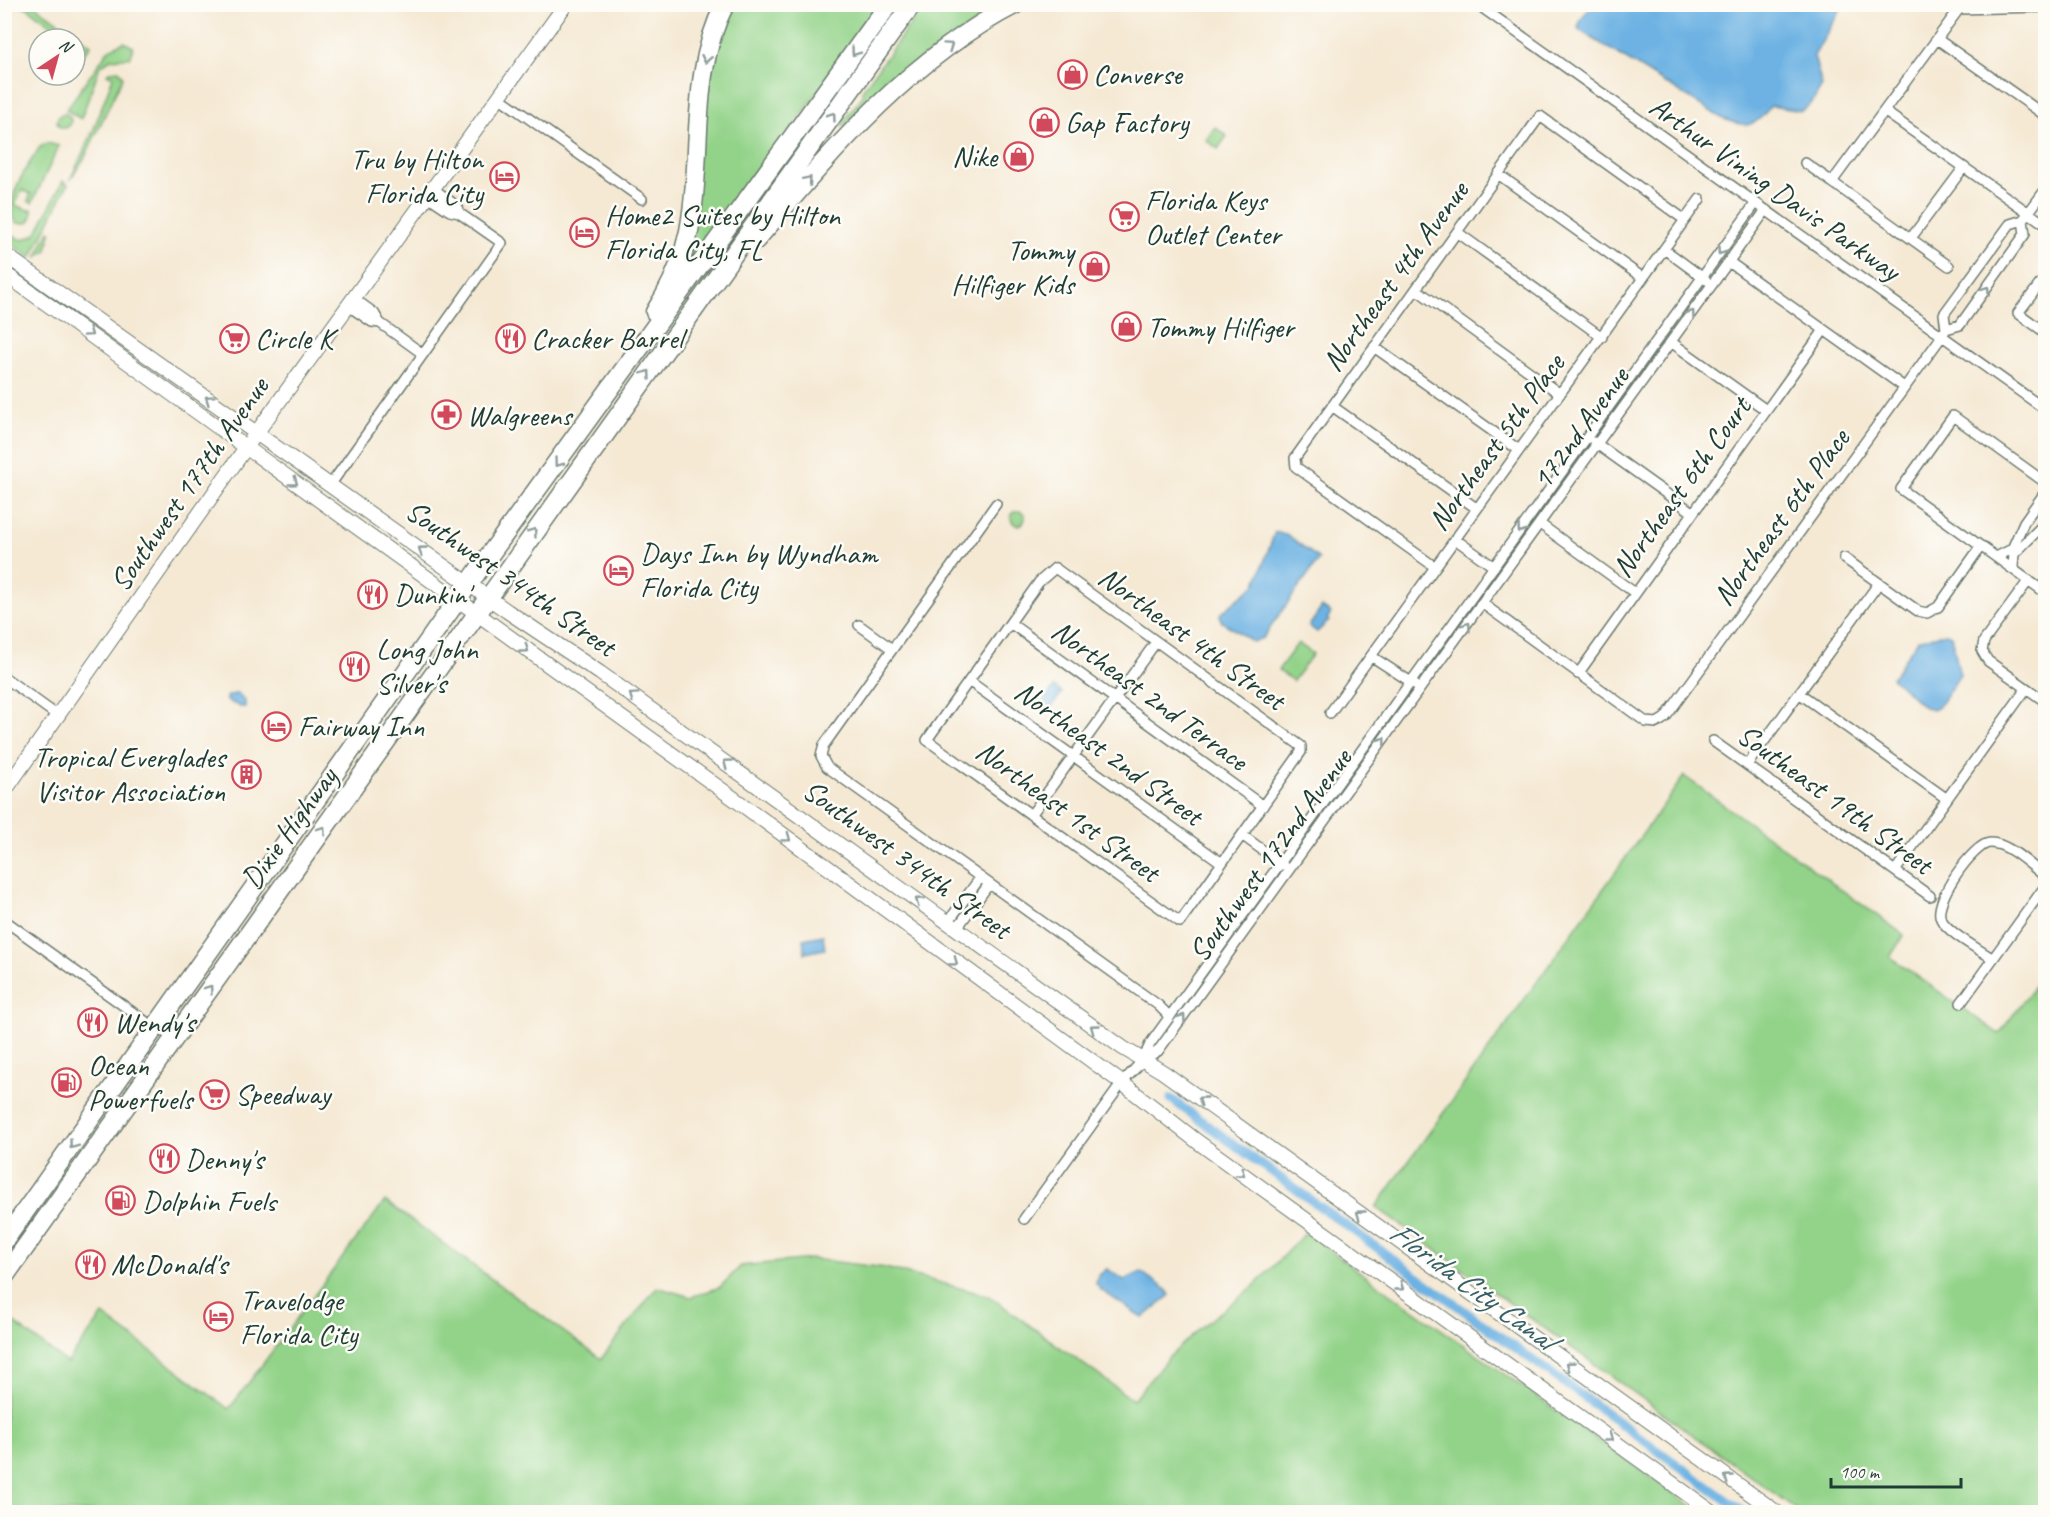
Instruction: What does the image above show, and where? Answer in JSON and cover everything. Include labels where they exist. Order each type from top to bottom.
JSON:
[{"type":"highway","points":[[592,416],[601,393],[667,291],[683,251],[692,208],[702,78],[711,38],[725,4]]},
{"type":"highway","points":[[592,416],[889,4]]},
{"type":"highway","name":"Dixie Highway","points":[[4,1277],[912,4]]},
{"type":"highway","points":[[724,266],[742,256],[843,140],[892,91],[956,40],[1016,4]]},
{"type":"highway","name":"Dixie Highway","points":[[7,1237],[458,600],[592,416]]},
{"type":"main road","name":"Southwest 177th Avenue","points":[[4,792],[247,446],[353,303],[566,4]]},
{"type":"main road","name":"Southwest 344th Street","points":[[4,254],[1173,1079],[1776,1512]]},
{"type":"main road","name":"Southwest 344th Street","points":[[4,273],[740,803],[1122,1083],[1207,1149],[1712,1512]]},
{"type":"main road","points":[[740,803],[753,782]]},
{"type":"street","name":"Arthur Vining Davis Parkway","points":[[1477,4],[1755,204],[1944,332],[2046,410]]},
{"type":"street","points":[[1832,182],[1959,9],[2046,6]]},
{"type":"street","points":[[1937,39],[2046,116]]},
{"type":"street","points":[[500,98],[642,199]]},
{"type":"street","points":[[1884,111],[1964,167],[2026,216],[2046,225]]},
{"type":"street","name":"Northeast 4th Avenue","points":[[1435,567],[1296,467],[1295,458],[1456,232],[1540,116],[1685,220]]},
{"type":"street","points":[[1805,163],[1949,266]]},
{"type":"street","points":[[1911,238],[1964,167]]},
{"type":"street","points":[[1498,174],[1644,278]]},
{"type":"street","points":[[2026,216],[2025,234],[2009,257],[1960,325],[1944,332],[1944,314],[2010,224],[2026,216],[2046,189]]},
{"type":"street","points":[[331,484],[502,243],[459,213],[458,207],[431,193]]},
{"type":"street","name":"Northeast 5th Place","points":[[1330,714],[1700,199]]},
{"type":"street","name":"172nd Avenue","points":[[1422,667],[1755,204]]},
{"type":"street","name":"172nd Avenue","points":[[1432,673],[1766,210]]},
{"type":"street","points":[[1456,232],[1602,337]]},
{"type":"street","points":[[1993,246],[2009,257]]},
{"type":"street","points":[[1664,249],[1712,285]]},
{"type":"street","points":[[1729,262],[1904,387]]},
{"type":"street","points":[[2046,276],[2018,313],[2046,333]]},
{"type":"street","points":[[1416,289],[1560,394]]},
{"type":"street","points":[[353,303],[374,313],[380,322],[423,354]]},
{"type":"street","name":"Northeast 6th Court","points":[[1578,674],[1824,330]]},
{"type":"street","name":"Northeast 6th Place","points":[[1578,674],[1646,722],[1657,723],[1665,718],[1944,332]]},
{"type":"street","points":[[1671,342],[1766,410]]},
{"type":"street","points":[[1374,347],[1520,450]]},
{"type":"street","points":[[1332,406],[1476,508]]},
{"type":"street","points":[[2046,483],[1953,416],[1901,489],[1998,556],[2046,593]]},
{"type":"street","points":[[1587,437],[1692,512]]},
{"type":"street","points":[[1998,556],[2010,551],[2023,524],[2046,491]]},
{"type":"street","points":[[996,504],[824,745],[821,750],[823,762],[1158,1005],[1170,1017]]},
{"type":"street","points":[[2013,567],[2014,554],[2046,522]]},
{"type":"street","points":[[1540,524],[1635,593]]},
{"type":"street","points":[[2023,524],[2025,532],[2035,534]]},
{"type":"street","points":[[1455,539],[1494,567]]},
{"type":"street","points":[[1844,558],[1919,612],[1927,614],[1938,607],[1981,546]]},
{"type":"street","name":"Northeast 4th Street","points":[[1010,623],[1046,574],[1055,568],[1302,746],[1301,752],[1263,806]]},
{"type":"street","points":[[2029,580],[1984,641],[1982,651],[1988,661],[2046,702]]},
{"type":"street","points":[[1747,765],[1879,583]]},
{"type":"street","points":[[1483,604],[1578,674]]},
{"type":"street","points":[[969,681],[1010,623]]},
{"type":"street","name":"Northeast 2nd Terrace","points":[[1010,623],[1263,806]]},
{"type":"street","points":[[859,624],[892,649]]},
{"type":"street","points":[[1031,815],[1156,642]]},
{"type":"street","points":[[1371,656],[1422,688]]},
{"type":"street","name":"Southwest 172nd Avenue","points":[[1024,1219],[1122,1083],[1143,1060],[1158,1051],[1422,667]]},
{"type":"street","name":"Southwest 172nd Avenue","points":[[1143,1060],[1150,1044],[1170,1017],[1432,673]]},
{"type":"street","points":[[4,677],[58,716]]},
{"type":"street","name":"Northeast 1st Street","points":[[969,681],[927,740],[1031,815],[1180,922],[1222,863]]},
{"type":"street","name":"Northeast 2nd Street","points":[[969,681],[1222,863]]},
{"type":"street","points":[[1895,871],[2026,689]]},
{"type":"street","points":[[1799,693],[1947,799]]},
{"type":"street","name":"Southeast 19th Street","points":[[1713,741],[1930,896]]},
{"type":"street","points":[[1222,863],[1263,806]]},
{"type":"street","points":[[1242,835],[1285,866]]},
{"type":"street","points":[[1993,958],[1946,926],[1938,911],[1942,897],[1977,849],[1989,843],[2003,846],[2046,877]]},
{"type":"street","points":[[952,925],[980,878]]},
{"type":"street","points":[[952,925],[989,884]]},
{"type":"street","points":[[1961,1003],[2046,885]]},
{"type":"street","points":[[4,920],[156,1029],[175,1036]]},
{"type":"street","points":[[7,1237],[27,1244]]},
{"type":"green space","points":[[5,4],[34,5],[65,27],[54,27],[26,7],[19,5],[5,12]]},
{"type":"green space","points":[[731,5],[880,5],[684,280],[704,92]]},
{"type":"green space","points":[[924,5],[1001,5],[904,71],[843,127],[841,125],[864,94],[861,92]]},
{"type":"green space","points":[[124,42],[133,47],[131,57],[111,59],[100,66],[81,119],[66,110],[82,87],[87,87],[87,80],[109,49]]},
{"type":"green space","points":[[119,70],[123,77],[84,159],[70,180],[93,131],[113,77],[107,74],[110,71]]},
{"type":"green space","points":[[64,114],[69,116],[71,121],[69,126],[64,128],[59,126],[57,121],[59,116]]},
{"type":"green space","points":[[1215,127],[1227,136],[1218,149],[1206,140]]},
{"type":"green space","points":[[47,143],[59,146],[32,203],[28,201],[31,194],[22,190],[15,205],[28,210],[32,209],[32,216],[28,223],[17,223],[12,206],[14,195],[29,164],[40,147]]},
{"type":"green space","points":[[63,181],[68,184],[31,258],[5,239],[5,232],[22,240],[36,234]]},
{"type":"green space","points":[[49,231],[51,232],[47,250],[36,258]]},
{"type":"green space","points":[[1018,511],[1023,513],[1025,518],[1023,523],[1018,525],[1013,523],[1011,518],[1013,513]]},
{"type":"green space","points":[[1298,643],[1313,654],[1293,681],[1278,670]]},
{"type":"green space","points":[[1684,776],[1904,935],[1890,957],[1999,1034],[2045,972],[2045,1512],[1800,1512],[1376,1207]]},
{"type":"green space","points":[[385,1201],[601,1359],[657,1287],[691,1297],[720,1287],[741,1266],[812,1259],[886,1268],[989,1296],[1133,1400],[1168,1358],[1199,1329],[1254,1286],[1305,1233],[1700,1512],[5,1512],[5,1316],[67,1363],[103,1315],[229,1409]]},
{"type":"water","points":[[1595,5],[1843,5],[1814,56],[1822,86],[1811,104],[1801,111],[1771,106],[1760,119],[1745,125],[1723,119],[1582,32],[1578,28],[1581,21],[1586,12]]},
{"type":"water","points":[[1275,532],[1289,536],[1319,559],[1263,638],[1253,642],[1221,621],[1220,614],[1256,584]]},
{"type":"water","points":[[1322,607],[1331,613],[1327,619],[1329,621],[1317,632],[1309,626]]},
{"type":"water","points":[[1946,633],[1951,635],[1960,675],[1939,706],[1932,710],[1924,707],[1892,678],[1918,640]]},
{"type":"water","points":[[1054,687],[1062,693],[1049,710],[1041,704]]},
{"type":"water","points":[[238,693],[245,701],[245,707],[226,700],[228,696]]},
{"type":"water","points":[[823,935],[825,949],[805,953],[803,939]]},
{"type":"water","points":[[1107,1269],[1124,1280],[1141,1272],[1166,1289],[1170,1295],[1143,1318],[1101,1290],[1096,1284],[1098,1276]]},
{"type":"waterway","name":"Florida City Canal","points":[[1171,1099],[1743,1512]]},
{"type":"place","name":"Converse","points":[[1072,74]]},
{"type":"place","name":"Gap Factory","points":[[1044,122]]},
{"type":"place","name":"Nike","points":[[1018,156]]},
{"type":"place","name":"Tru by Hilton Florida City","points":[[504,176]]},
{"type":"place","name":"Florida Keys Outlet Center","points":[[1124,217]]},
{"type":"place","name":"Home2 Suites by Hilton Florida City, FL","points":[[584,232]]},
{"type":"place","name":"Tommy Hilfiger Kids","points":[[1095,267]]},
{"type":"place","name":"Tommy Hilfiger","points":[[1126,327]]},
{"type":"place","name":"Circle K","points":[[234,338]]},
{"type":"place","name":"Cracker Barrel","points":[[510,338]]},
{"type":"place","name":"Walgreens","points":[[446,415]]},
{"type":"place","name":"Days Inn by Wyndham Florida City","points":[[619,570]]},
{"type":"place","name":"Dunkin'","points":[[373,594]]},
{"type":"place","name":"Long John Silver's","points":[[355,666]]},
{"type":"place","name":"Fairway Inn","points":[[277,726]]},
{"type":"place","name":"Tropical Everglades Visitor Association","points":[[246,774]]},
{"type":"place","name":"Wendy's","points":[[93,1022]]},
{"type":"place","name":"Ocean Powerfuels","points":[[67,1082]]},
{"type":"place","name":"Speedway","points":[[214,1094]]},
{"type":"place","name":"Denny's","points":[[164,1159]]},
{"type":"place","name":"Dolphin Fuels","points":[[121,1201]]},
{"type":"place","name":"McDonald's","points":[[90,1264]]},
{"type":"place","name":"Travelodge Florida City","points":[[219,1317]]}]
